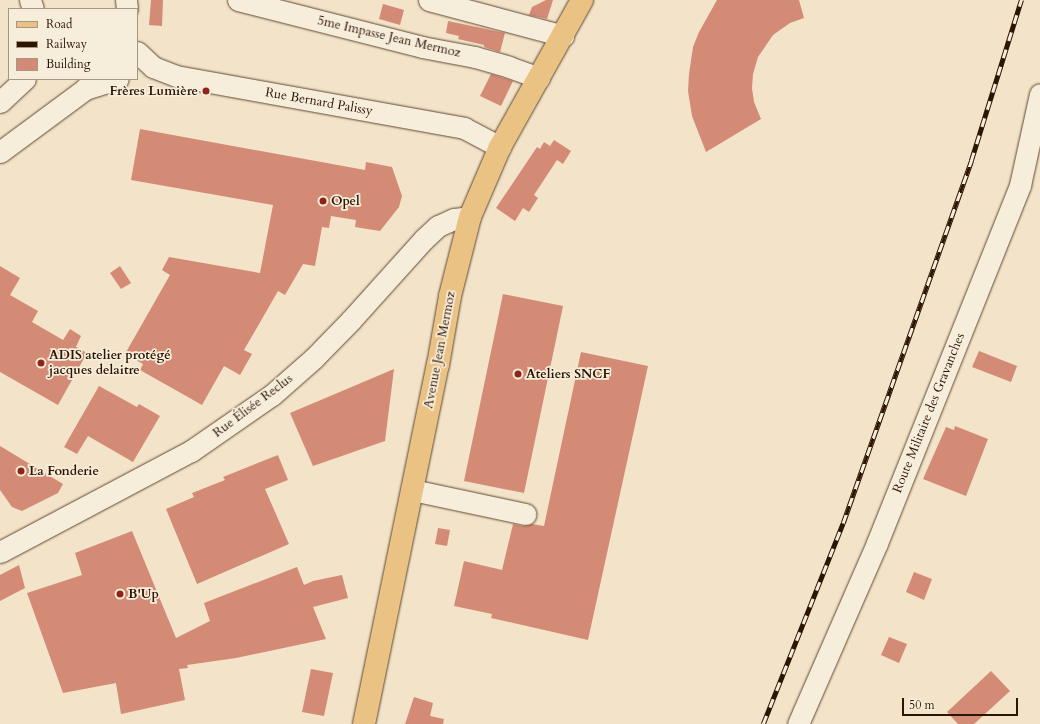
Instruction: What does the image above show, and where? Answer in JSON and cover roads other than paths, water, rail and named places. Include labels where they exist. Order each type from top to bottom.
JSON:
[{"type":"main road","name":"Avenue Jean Mermoz","points":[[364,724],[438,365],[450,296],[470,217],[500,147],[520,108],[539,78],[582,0]]},
{"type":"street","name":"5me Impasse Jean Mermoz","points":[[238,0],[422,47],[475,58],[509,67],[539,78]]},
{"type":"street","points":[[429,0],[563,36]]},
{"type":"street","points":[[138,54],[145,70]]},
{"type":"street","name":"Rue Bernard Palissy","points":[[145,70],[464,128],[500,147]]},
{"type":"street","points":[[0,102],[24,80]]},
{"type":"street","points":[[0,152],[89,84],[111,80]]},
{"type":"street","name":"Route Militaire des Gravanches","points":[[798,724],[877,543],[1020,185],[1040,94]]},
{"type":"street","name":"Rue Élisée Reclus","points":[[0,552],[191,451],[272,395],[313,359],[351,320],[433,230],[438,226],[454,219],[470,217]]},
{"type":"street","points":[[412,490],[525,514]]},
{"type":"railway","points":[[763,724],[843,523],[971,161],[1021,0]]},
{"type":"place","name":"Frères Lumière","points":[[206,91]]},
{"type":"place","name":"Opel","points":[[323,201]]},
{"type":"place","name":"ADIS atelier protégé jacques delaitre","points":[[41,363]]},
{"type":"place","name":"Ateliers SNCF","points":[[518,374]]},
{"type":"place","name":"La Fonderie","points":[[21,471]]},
{"type":"place","name":"B'Up","points":[[120,594]]}]
